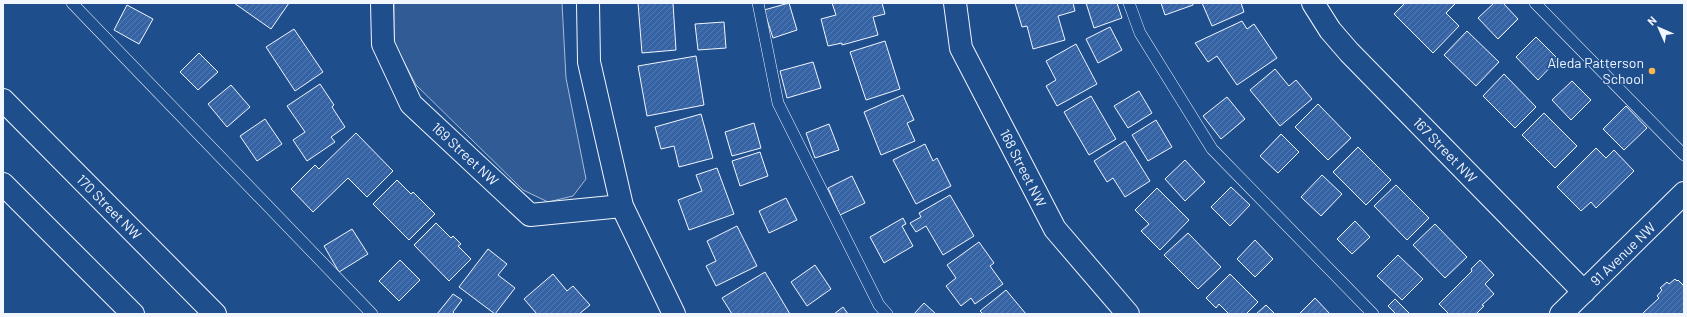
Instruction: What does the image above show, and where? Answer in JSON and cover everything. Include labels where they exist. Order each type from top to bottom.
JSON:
[{"type":"street","name":"169 Street NW","points":[[382,3],[383,44],[411,104],[530,215],[622,206]]},
{"type":"street","points":[[588,3],[588,62],[622,206],[674,314]]},
{"type":"street","name":"168 Street NW","points":[[955,3],[961,48],[1055,229],[1128,314]]},
{"type":"street","name":"167 Street NW","points":[[1312,3],[1330,30],[1349,52],[1584,292]]},
{"type":"street","name":"170 Street NW","points":[[3,100],[215,314]]},
{"type":"street","points":[[3,184],[133,314]]},
{"type":"street","name":"91 Avenue NW","points":[[1561,314],[1684,193]]},
{"type":"lane","points":[[72,3],[372,314]]},
{"type":"lane","points":[[758,3],[778,104],[879,305],[887,314]]},
{"type":"lane","points":[[1129,3],[1140,33],[1212,149],[1373,314]]},
{"type":"lane","points":[[1535,3],[1684,155]]},
{"type":"shaded area","points":[[394,3],[562,3],[566,78],[586,179],[573,196],[548,202],[523,190],[416,85],[394,43]]},
{"type":"building","points":[[234,3],[289,3],[271,29]]},
{"type":"building","points":[[638,3],[673,3],[676,50],[642,53]]},
{"type":"building","points":[[789,3],[797,30],[773,38],[764,10]]},
{"type":"building","points":[[832,3],[882,3],[885,14],[873,17],[878,35],[842,45],[842,43],[828,46],[821,19],[836,15]]},
{"type":"building","points":[[1015,3],[1073,3],[1075,11],[1058,16],[1065,40],[1033,49],[1027,26],[1022,27]]},
{"type":"building","points":[[1086,3],[1117,3],[1122,18],[1094,28]]},
{"type":"building","points":[[1161,3],[1193,3],[1193,5],[1165,15]]},
{"type":"building","points":[[1202,3],[1241,3],[1244,12],[1212,26]]},
{"type":"building","points":[[1405,3],[1456,3],[1446,13],[1459,26],[1433,53],[1394,14]]},
{"type":"building","points":[[1494,3],[1503,3],[1518,19],[1498,39],[1478,18]]},
{"type":"building","points":[[127,5],[153,19],[139,44],[114,30]]},
{"type":"building","points":[[1242,21],[1247,29],[1254,24],[1277,58],[1237,85],[1217,56],[1208,62],[1195,43]]},
{"type":"building","points":[[724,22],[726,48],[698,50],[695,24]]},
{"type":"building","points":[[1110,27],[1122,50],[1098,63],[1086,39]]},
{"type":"building","points":[[294,29],[323,72],[295,91],[266,47]]},
{"type":"building","points":[[1467,31],[1499,62],[1476,86],[1444,55]]},
{"type":"building","points":[[1536,37],[1558,59],[1538,80],[1516,57]]},
{"type":"building","points":[[885,41],[900,89],[866,100],[850,52]]},
{"type":"building","points":[[1076,44],[1097,84],[1057,106],[1046,86],[1056,80],[1046,61]]},
{"type":"building","points":[[199,53],[218,72],[198,90],[180,72]]},
{"type":"building","points":[[696,56],[704,105],[647,116],[638,66]]},
{"type":"building","points":[[813,62],[821,88],[787,98],[780,71]]},
{"type":"building","points":[[1275,69],[1289,86],[1296,80],[1312,99],[1280,126],[1250,90]]},
{"type":"building","points":[[1504,74],[1536,107],[1515,128],[1483,96]]},
{"type":"building","points":[[1572,81],[1591,100],[1571,120],[1552,100]]},
{"type":"building","points":[[320,84],[334,105],[332,107],[345,127],[331,137],[335,142],[307,161],[293,140],[305,132],[287,106]]},
{"type":"building","points":[[231,85],[250,107],[227,127],[208,104]]},
{"type":"building","points":[[1139,91],[1152,113],[1128,128],[1114,106]]},
{"type":"building","points":[[903,95],[914,120],[907,123],[915,141],[881,155],[864,112]]},
{"type":"building","points":[[1091,96],[1116,139],[1089,155],[1064,112]]},
{"type":"building","points":[[1227,97],[1245,119],[1221,139],[1203,116]]},
{"type":"building","points":[[1318,104],[1351,138],[1328,160],[1295,127]]},
{"type":"building","points":[[1626,106],[1647,128],[1624,150],[1603,129]]},
{"type":"building","points":[[1544,113],[1577,146],[1555,168],[1522,135]]},
{"type":"building","points":[[701,114],[713,158],[679,167],[674,146],[661,149],[655,127]]},
{"type":"building","points":[[265,119],[282,144],[257,161],[240,136]]},
{"type":"building","points":[[1156,120],[1172,147],[1148,161],[1132,135]]},
{"type":"building","points":[[754,123],[761,148],[732,156],[725,132]]},
{"type":"building","points":[[829,124],[839,150],[815,158],[806,133]]},
{"type":"building","points":[[356,133],[393,171],[367,197],[348,178],[313,212],[291,189],[315,165],[319,169]]},
{"type":"building","points":[[1281,134],[1299,152],[1278,173],[1260,156]]},
{"type":"building","points":[[1125,141],[1150,181],[1125,197],[1113,178],[1107,182],[1094,161]]},
{"type":"building","points":[[925,144],[933,161],[937,158],[951,186],[916,204],[893,160]]},
{"type":"building","points":[[1358,147],[1391,180],[1366,205],[1333,172]]},
{"type":"building","points":[[1596,148],[1606,158],[1614,150],[1634,171],[1596,208],[1591,202],[1581,211],[1557,187]]},
{"type":"building","points":[[760,152],[768,176],[740,186],[732,161]]},
{"type":"building","points":[[1185,160],[1205,182],[1185,201],[1165,179]]},
{"type":"building","points":[[717,168],[734,214],[689,230],[678,200],[702,191],[696,175]]},
{"type":"building","points":[[1322,175],[1342,194],[1321,216],[1301,197]]},
{"type":"building","points":[[852,176],[865,203],[840,215],[828,188]]},
{"type":"building","points":[[397,180],[411,194],[413,192],[435,214],[409,240],[373,204]]},
{"type":"building","points":[[1396,185],[1429,218],[1407,240],[1374,206]]},
{"type":"building","points":[[1231,187],[1250,205],[1230,226],[1211,207]]},
{"type":"building","points":[[1157,188],[1189,220],[1160,250],[1141,231],[1149,224],[1135,210]]},
{"type":"building","points":[[950,195],[974,236],[943,255],[926,226],[916,232],[910,223],[921,217],[919,213]]},
{"type":"building","points":[[786,198],[797,220],[769,233],[759,211]]},
{"type":"building","points":[[903,218],[906,224],[902,226],[913,246],[884,263],[870,237]]},
{"type":"building","points":[[1355,221],[1370,237],[1352,254],[1337,239]]},
{"type":"building","points":[[436,223],[451,238],[453,236],[461,244],[458,246],[471,259],[449,281],[414,245]]},
{"type":"building","points":[[1435,224],[1467,257],[1445,278],[1413,245]]},
{"type":"building","points":[[737,226],[757,266],[716,286],[706,266],[716,261],[707,241]]},
{"type":"building","points":[[352,229],[368,254],[339,272],[324,246]]},
{"type":"building","points":[[1188,233],[1221,267],[1198,289],[1164,255]]},
{"type":"building","points":[[1255,240],[1273,259],[1255,277],[1237,259]]},
{"type":"building","points":[[979,242],[994,263],[990,266],[1003,284],[975,304],[971,298],[961,306],[946,286],[956,278],[947,265]]},
{"type":"building","points":[[488,249],[507,264],[498,275],[515,288],[495,314],[459,287]]},
{"type":"building","points":[[1398,255],[1423,279],[1402,300],[1377,276]]},
{"type":"building","points":[[400,260],[420,280],[399,301],[379,281]]},
{"type":"building","points":[[1480,260],[1494,275],[1485,284],[1494,294],[1482,305],[1484,306],[1476,314],[1449,314],[1439,304],[1472,271],[1471,269]]},
{"type":"building","points":[[815,265],[831,289],[807,306],[791,282]]},
{"type":"building","points":[[765,272],[790,314],[732,314],[722,298]]},
{"type":"building","points":[[553,274],[567,291],[573,286],[590,305],[579,314],[537,314],[524,299]]},
{"type":"building","points":[[1230,274],[1258,302],[1246,314],[1229,314],[1219,304],[1216,308],[1206,298]]},
{"type":"building","points":[[1675,279],[1684,286],[1684,314],[1642,314],[1659,298],[1657,296],[1662,290],[1660,288],[1667,282],[1669,284]]},
{"type":"building","points":[[1006,290],[1026,314],[983,314],[980,311]]},
{"type":"building","points":[[453,294],[462,300],[453,312],[455,314],[437,314]]},
{"type":"building","points":[[1315,298],[1330,314],[1299,314]]},
{"type":"building","points":[[1395,299],[1410,314],[1396,314],[1388,306]]},
{"type":"building","points":[[924,303],[936,314],[914,314]]},
{"type":"building","points":[[1266,305],[1275,314],[1256,314]]},
{"type":"building","points":[[843,307],[848,314],[834,314]]},
{"type":"place","name":"Aleda Patterson School","points":[[1652,71]]}]
